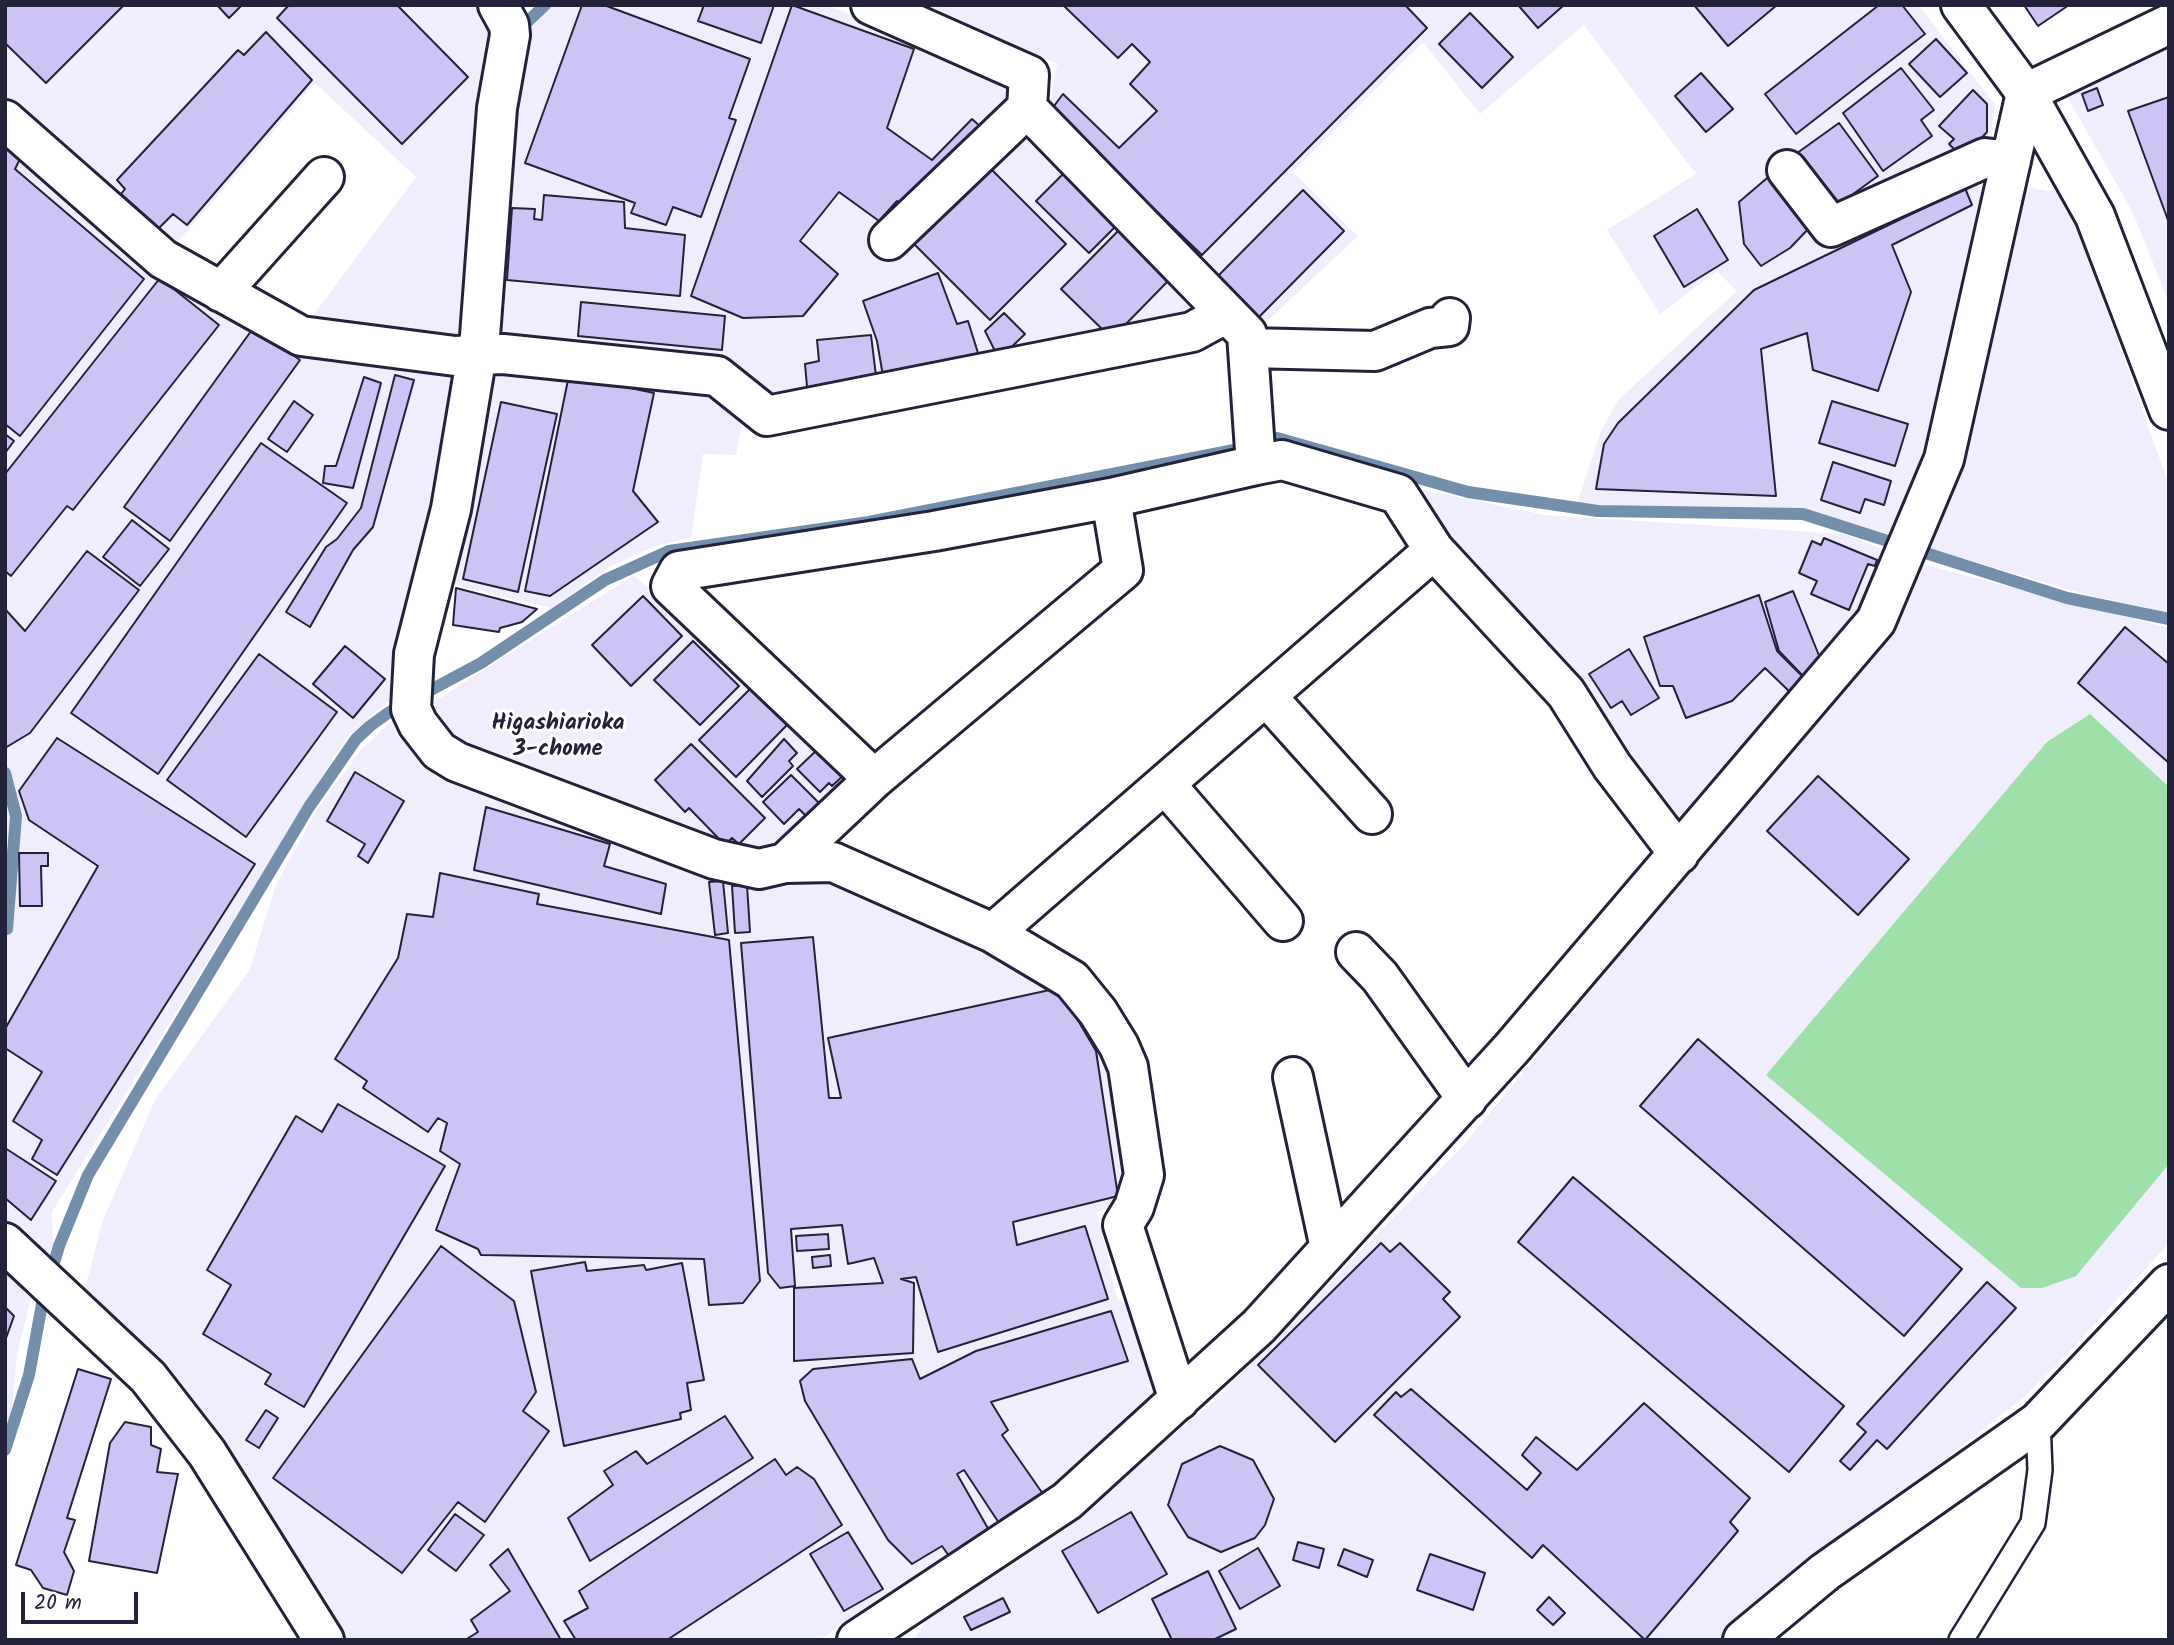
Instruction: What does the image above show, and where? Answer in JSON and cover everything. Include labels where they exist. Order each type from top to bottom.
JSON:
[{"type":"street","points":[[498,5],[509,25],[510,35],[496,108],[476,354],[451,509],[419,632],[411,698],[426,736],[439,751],[457,762],[714,859],[759,869],[785,863],[833,862],[993,933],[1072,979],[1098,1012],[1128,1067],[1144,1175],[1135,1207],[1123,1225],[1179,1400]]},
{"type":"street","points":[[871,5],[1029,75],[1027,108],[889,240]]},
{"type":"street","points":[[1961,5],[2026,93],[2095,216],[2169,410]]},
{"type":"street","points":[[2026,93],[2169,23]]},
{"type":"street","points":[[857,1640],[1068,1501],[1259,1326],[1466,1099],[1679,854],[1876,621],[1944,459],[2026,93]]},
{"type":"street","points":[[1027,108],[1247,334],[1256,465]]},
{"type":"street","points":[[5,120],[163,259],[301,336],[455,356],[503,354],[717,376],[767,416],[1192,332],[1225,314]]},
{"type":"street","points":[[1787,170],[1830,227],[1985,158],[2011,162]]},
{"type":"street","points":[[221,292],[324,177]]},
{"type":"street","points":[[1248,348],[1375,351],[1430,328],[1449,326],[1450,318]]},
{"type":"street","points":[[874,779],[671,586],[679,571],[934,531],[1111,498],[1282,460],[1398,494],[1434,550],[1566,693],[1612,766],[1679,854]]},
{"type":"street","points":[[785,863],[874,779],[1123,569],[1111,498]]},
{"type":"street","points":[[993,933],[1434,550]]},
{"type":"street","points":[[1266,696],[1372,814]]},
{"type":"street","points":[[1165,784],[1283,920]]},
{"type":"street","points":[[1356,952],[1380,977],[1466,1099]]},
{"type":"street","points":[[1293,1077],[1330,1248]]},
{"type":"street","points":[[5,1243],[148,1377],[207,1453],[324,1640]]},
{"type":"street","points":[[1743,1640],[1825,1572],[2038,1422],[2169,1284]]},
{"type":"lane","points":[[1961,1640],[2033,1523],[2040,1470],[2038,1422]]},
{"type":"shaded area","points":[[5,5],[483,5],[493,23],[466,340],[309,321],[416,177],[315,83],[175,245],[5,100]]},
{"type":"shaded area","points":[[551,5],[827,5],[1008,83],[1007,105],[1194,299],[1188,322],[778,407],[495,344],[507,190],[527,28]]},
{"type":"shaded area","points":[[912,5],[1919,5],[1995,105],[1972,257],[1922,470],[1897,536],[1801,509],[1577,504],[1601,431],[1618,400],[1737,291],[1717,271],[1660,314],[1607,230],[1696,174],[1584,25],[1480,114],[1423,42],[1293,172],[1358,236],[1261,327],[1048,116],[1057,64]]},
{"type":"shaded area","points":[[2169,36],[2169,303],[2133,213],[2064,91]]},
{"type":"shaded area","points":[[5,135],[132,251],[449,373],[459,383],[403,694],[385,704],[346,738],[52,1212],[53,1248],[43,1258],[5,1220]]},
{"type":"shaded area","points":[[2024,186],[2058,193],[2078,230],[2169,485],[2169,613],[2088,595],[1921,546]]},
{"type":"shaded area","points":[[492,365],[720,391],[744,413],[736,455],[703,454],[691,538],[656,546],[611,566],[551,608],[452,584],[478,471]]},
{"type":"shaded area","points":[[1408,487],[1545,515],[1844,534],[1884,550],[1882,563],[1856,614],[1817,668],[1682,821],[1665,826],[1451,559]]},
{"type":"shaded area","points":[[1917,563],[2169,628],[2169,1243],[2057,1365],[2024,1397],[1751,1612],[1724,1640],[914,1640],[934,1607],[1063,1523],[1214,1402],[1461,1148],[1907,608]]},
{"type":"shaded area","points":[[634,575],[854,776],[782,850],[743,858],[453,747],[424,708]]},
{"type":"shaded area","points":[[402,716],[418,742],[810,872],[1059,980],[1102,1026],[1132,1155],[1126,1203],[1097,1212],[1117,1298],[1129,1307],[1163,1392],[1045,1505],[818,1640],[343,1640],[195,1410],[82,1300],[103,1220],[155,1100],[249,971],[276,885],[316,811],[361,750],[392,721]]},
{"type":"shaded area","points":[[5,1272],[31,1299],[17,1354],[11,1416],[5,1436]]},
{"type":"green space","points":[[2090,714],[2169,787],[2169,1164],[2076,1276],[2042,1288],[2021,1288],[1766,1075],[2047,742]]},
{"type":"building","points":[[5,5],[124,5],[46,83],[5,43]]},
{"type":"building","points":[[217,5],[242,5],[229,18]]},
{"type":"building","points":[[289,5],[397,5],[468,77],[402,144],[277,18]]},
{"type":"building","points":[[582,5],[604,5],[750,59],[729,118],[736,120],[701,217],[673,207],[666,225],[631,213],[635,203],[525,163]]},
{"type":"building","points":[[704,5],[774,5],[761,43],[698,21]]},
{"type":"building","points":[[792,5],[914,49],[887,128],[932,160],[972,119],[982,128],[906,208],[897,201],[879,221],[839,192],[800,241],[838,274],[803,316],[743,318],[691,296]]},
{"type":"building","points":[[1063,5],[1405,5],[1427,28],[1202,255],[1051,110],[1063,94],[1119,148],[1157,111],[1130,84],[1150,62],[1132,44],[1118,58]]},
{"type":"building","points":[[1518,5],[1564,5],[1538,28]]},
{"type":"building","points":[[1694,5],[1777,5],[1728,46]]},
{"type":"building","points":[[1879,5],[1902,5],[1925,34],[1796,134],[1765,94]]},
{"type":"building","points":[[2024,5],[2069,5],[2038,26]]},
{"type":"building","points":[[1470,13],[1513,57],[1482,88],[1439,44]]},
{"type":"building","points":[[266,32],[312,80],[187,225],[173,214],[159,228],[121,194],[125,189],[117,180],[238,50],[244,55]]},
{"type":"building","points":[[1936,39],[1967,73],[1940,97],[1909,64]]},
{"type":"building","points":[[1901,68],[1934,110],[1921,120],[1932,136],[1883,171],[1843,113]]},
{"type":"building","points":[[1701,73],[1733,109],[1706,132],[1675,96]]},
{"type":"building","points":[[2097,88],[2103,105],[2088,111],[2082,94]]},
{"type":"building","points":[[1973,90],[1987,104],[1987,132],[1963,158],[1949,144],[1954,139],[1939,126]]},
{"type":"building","points":[[2169,97],[2169,223],[2128,111]]},
{"type":"building","points":[[1839,123],[1878,176],[1831,210],[1793,156]]},
{"type":"building","points":[[5,147],[20,159],[15,169],[144,279],[20,436],[5,424]]},
{"type":"building","points":[[982,160],[1066,244],[990,320],[906,236]]},
{"type":"building","points":[[1067,170],[1119,223],[1089,253],[1036,201]]},
{"type":"building","points":[[1773,173],[1812,225],[1790,248],[1761,266],[1744,244],[1739,202]]},
{"type":"building","points":[[1965,188],[1972,205],[1892,245],[1911,292],[1878,391],[1813,370],[1807,333],[1761,349],[1776,496],[1596,489],[1604,444],[1618,423],[1754,290]]},
{"type":"building","points":[[1303,190],[1344,231],[1259,317],[1218,276]]},
{"type":"building","points":[[544,195],[624,202],[625,228],[685,235],[680,296],[507,280],[512,208],[535,209],[534,219],[542,220]]},
{"type":"building","points":[[1697,209],[1728,260],[1684,287],[1654,236]]},
{"type":"building","points":[[1120,229],[1170,279],[1122,328],[1103,330],[1061,289]]},
{"type":"building","points":[[938,273],[957,324],[968,321],[978,353],[926,373],[884,382],[877,341],[863,301]]},
{"type":"building","points":[[160,278],[219,325],[73,510],[67,506],[11,576],[5,571],[5,474]]},
{"type":"building","points":[[581,302],[725,316],[722,350],[578,336]]},
{"type":"building","points":[[1004,313],[1025,334],[999,359],[985,331]]},
{"type":"building","points":[[254,327],[300,360],[170,541],[124,507]]},
{"type":"building","points":[[871,335],[877,384],[808,398],[805,364],[819,361],[817,340]]},
{"type":"building","points":[[395,375],[414,380],[373,527],[353,550],[310,627],[286,612],[326,547],[337,539],[361,508]]},
{"type":"building","points":[[569,375],[654,393],[633,491],[658,522],[550,596],[525,591]]},
{"type":"building","points":[[364,377],[381,383],[353,488],[323,483],[325,466],[336,466]]},
{"type":"building","points":[[294,401],[313,415],[287,452],[268,439]]},
{"type":"building","points":[[1832,401],[1908,424],[1895,466],[1819,443]]},
{"type":"building","points":[[501,402],[557,414],[518,592],[463,579]]},
{"type":"building","points":[[5,434],[14,441],[5,453]]},
{"type":"building","points":[[261,443],[347,503],[158,774],[71,713]]},
{"type":"building","points":[[1833,462],[1891,481],[1884,505],[1865,499],[1860,513],[1821,500]]},
{"type":"building","points":[[132,520],[169,549],[140,586],[103,557]]},
{"type":"building","points":[[1824,538],[1877,560],[1875,566],[1868,564],[1849,610],[1811,594],[1817,581],[1799,573],[1812,541],[1821,545]]},
{"type":"building","points":[[87,551],[139,590],[30,733],[5,748],[5,609],[25,631]]},
{"type":"building","points":[[456,588],[537,609],[522,622],[500,628],[499,632],[453,625]]},
{"type":"building","points":[[1793,591],[1820,658],[1804,677],[1779,651],[1765,602]]},
{"type":"building","points":[[1759,595],[1777,651],[1805,679],[1792,694],[1765,668],[1732,701],[1686,718],[1673,686],[1660,686],[1644,637]]},
{"type":"building","points":[[643,596],[682,636],[631,686],[592,645]]},
{"type":"building","points":[[2125,627],[2169,664],[2169,763],[2078,683]]},
{"type":"building","points":[[693,641],[739,686],[700,725],[654,680]]},
{"type":"building","points":[[345,646],[385,679],[353,718],[313,684]]},
{"type":"building","points":[[1629,649],[1659,698],[1631,715],[1622,701],[1611,708],[1589,674]]},
{"type":"building","points":[[259,654],[337,712],[246,837],[167,780]]},
{"type":"building","points":[[753,686],[789,723],[736,777],[699,740]]},
{"type":"building","points":[[57,738],[255,864],[57,1175],[32,1159],[42,1140],[13,1121],[42,1072],[5,1048],[5,1029],[98,866],[29,820],[19,791]]},
{"type":"building","points":[[784,739],[797,753],[789,761],[793,766],[762,797],[747,781]]},
{"type":"building","points":[[691,744],[765,818],[739,844],[732,838],[725,845],[689,808],[685,812],[655,780]]},
{"type":"building","points":[[820,747],[846,773],[832,786],[829,783],[820,792],[797,769]]},
{"type":"building","points":[[355,772],[404,801],[368,863],[358,856],[365,844],[327,821]]},
{"type":"building","points":[[791,775],[820,804],[807,817],[799,809],[784,824],[763,802]]},
{"type":"building","points":[[1818,776],[1909,859],[1858,915],[1767,831]]},
{"type":"building","points":[[486,807],[610,844],[604,866],[666,884],[661,914],[474,870]]},
{"type":"building","points":[[19,853],[48,853],[48,866],[41,866],[42,906],[20,906]]},
{"type":"building","points":[[440,873],[539,894],[537,904],[729,940],[760,1281],[743,1303],[709,1305],[704,1259],[481,1255],[478,1249],[436,1230],[460,1164],[440,1151],[447,1123],[438,1118],[428,1132],[363,1088],[367,1081],[335,1059],[398,958],[407,914],[433,917]]},
{"type":"building","points":[[723,881],[728,933],[715,935],[709,882]]},
{"type":"building","points":[[747,885],[750,932],[735,933],[732,886]]},
{"type":"building","points":[[813,937],[829,1098],[841,1098],[828,1038],[1059,988],[1096,1051],[1118,1196],[1013,1222],[1017,1245],[1085,1226],[1108,1299],[938,1352],[916,1277],[901,1279],[914,1283],[913,1353],[794,1361],[794,1288],[883,1283],[874,1258],[848,1264],[842,1225],[791,1229],[795,1286],[780,1288],[768,1273],[741,943]]},
{"type":"building","points":[[1698,1039],[1962,1269],[1904,1336],[1640,1106]]},
{"type":"building","points":[[338,1104],[445,1166],[304,1407],[265,1384],[271,1374],[203,1334],[231,1285],[207,1270],[296,1116],[322,1132]]},
{"type":"building","points":[[5,1148],[56,1181],[31,1220],[5,1198]]},
{"type":"building","points":[[1573,1177],[1844,1406],[1789,1472],[1518,1242]]},
{"type":"building","points":[[828,1234],[829,1249],[797,1251],[796,1236]]},
{"type":"building","points":[[1381,1243],[1390,1252],[1400,1243],[1450,1292],[1443,1299],[1460,1317],[1335,1442],[1258,1365]]},
{"type":"building","points":[[441,1246],[514,1301],[536,1392],[523,1411],[549,1431],[485,1522],[458,1502],[402,1573],[273,1478]]},
{"type":"building","points":[[830,1255],[831,1266],[813,1268],[812,1257]]},
{"type":"building","points":[[585,1262],[587,1271],[644,1265],[646,1270],[682,1263],[704,1380],[687,1383],[691,1410],[680,1413],[681,1419],[564,1446],[531,1271]]},
{"type":"building","points":[[1987,1282],[2016,1308],[1887,1449],[1877,1440],[1850,1470],[1840,1461],[1866,1432],[1857,1424]]},
{"type":"building","points":[[5,1307],[14,1316],[5,1341]]},
{"type":"building","points":[[1111,1311],[1128,1361],[991,1402],[1008,1430],[1002,1435],[1043,1494],[999,1523],[964,1470],[957,1474],[990,1532],[949,1556],[942,1546],[912,1564],[888,1540],[805,1401],[800,1381],[813,1369],[912,1359],[920,1379],[976,1351]]},
{"type":"building","points":[[78,1369],[111,1379],[67,1518],[75,1520],[64,1552],[74,1571],[67,1595],[43,1588],[31,1570],[16,1565]]},
{"type":"building","points":[[1411,1389],[1527,1490],[1541,1473],[1522,1455],[1536,1437],[1577,1470],[1644,1403],[1750,1498],[1730,1522],[1738,1531],[1645,1640],[1543,1545],[1532,1558],[1374,1415],[1396,1392],[1401,1397]]},
{"type":"building","points":[[266,1410],[278,1418],[259,1448],[246,1440]]},
{"type":"building","points":[[725,1416],[753,1458],[590,1561],[568,1518],[613,1485],[604,1471],[636,1451],[647,1464]]},
{"type":"building","points":[[125,1422],[151,1427],[151,1445],[161,1449],[157,1472],[178,1474],[157,1573],[89,1561],[110,1443]]},
{"type":"building","points":[[1220,1446],[1253,1460],[1274,1499],[1265,1525],[1255,1538],[1221,1552],[1188,1537],[1168,1505],[1182,1464]]},
{"type":"building","points":[[775,1459],[786,1475],[797,1467],[814,1479],[842,1525],[667,1640],[576,1640],[564,1621],[588,1608],[579,1591]]},
{"type":"building","points":[[1131,1512],[1167,1574],[1098,1613],[1062,1551]]},
{"type":"building","points":[[455,1514],[484,1535],[456,1571],[428,1550]]},
{"type":"building","points":[[848,1532],[883,1589],[844,1611],[810,1554]]},
{"type":"building","points":[[1298,1542],[1324,1549],[1319,1568],[1293,1560]]},
{"type":"building","points":[[1258,1548],[1280,1586],[1240,1609],[1219,1571]]},
{"type":"building","points":[[508,1549],[561,1640],[465,1640],[478,1632],[471,1620],[510,1591],[490,1565]]},
{"type":"building","points":[[1344,1549],[1373,1560],[1367,1577],[1338,1565]]},
{"type":"building","points":[[1430,1554],[1485,1573],[1473,1610],[1417,1590]]},
{"type":"building","points":[[1208,1571],[1236,1629],[1213,1640],[1172,1640],[1152,1599]]},
{"type":"building","points":[[1549,1597],[1565,1613],[1553,1625],[1537,1610]]},
{"type":"building","points":[[1003,1598],[1010,1612],[971,1630],[964,1617]]},
{"type":"waterway","points":[[523,26],[545,5]]},
{"type":"waterway","points":[[1277,438],[1468,492],[1598,511],[1803,514],[2067,598],[2169,619]]},
{"type":"waterway","points":[[5,1450],[29,1375],[42,1304],[59,1246],[88,1175],[309,807],[356,739],[370,726],[388,713],[481,663],[605,580],[669,551],[869,522],[1234,450]]},
{"type":"waterway","points":[[5,773],[16,816],[7,929]]},
{"type":"district","name":"Higashiarioka 3-chome","points":[[558,738]]}]
